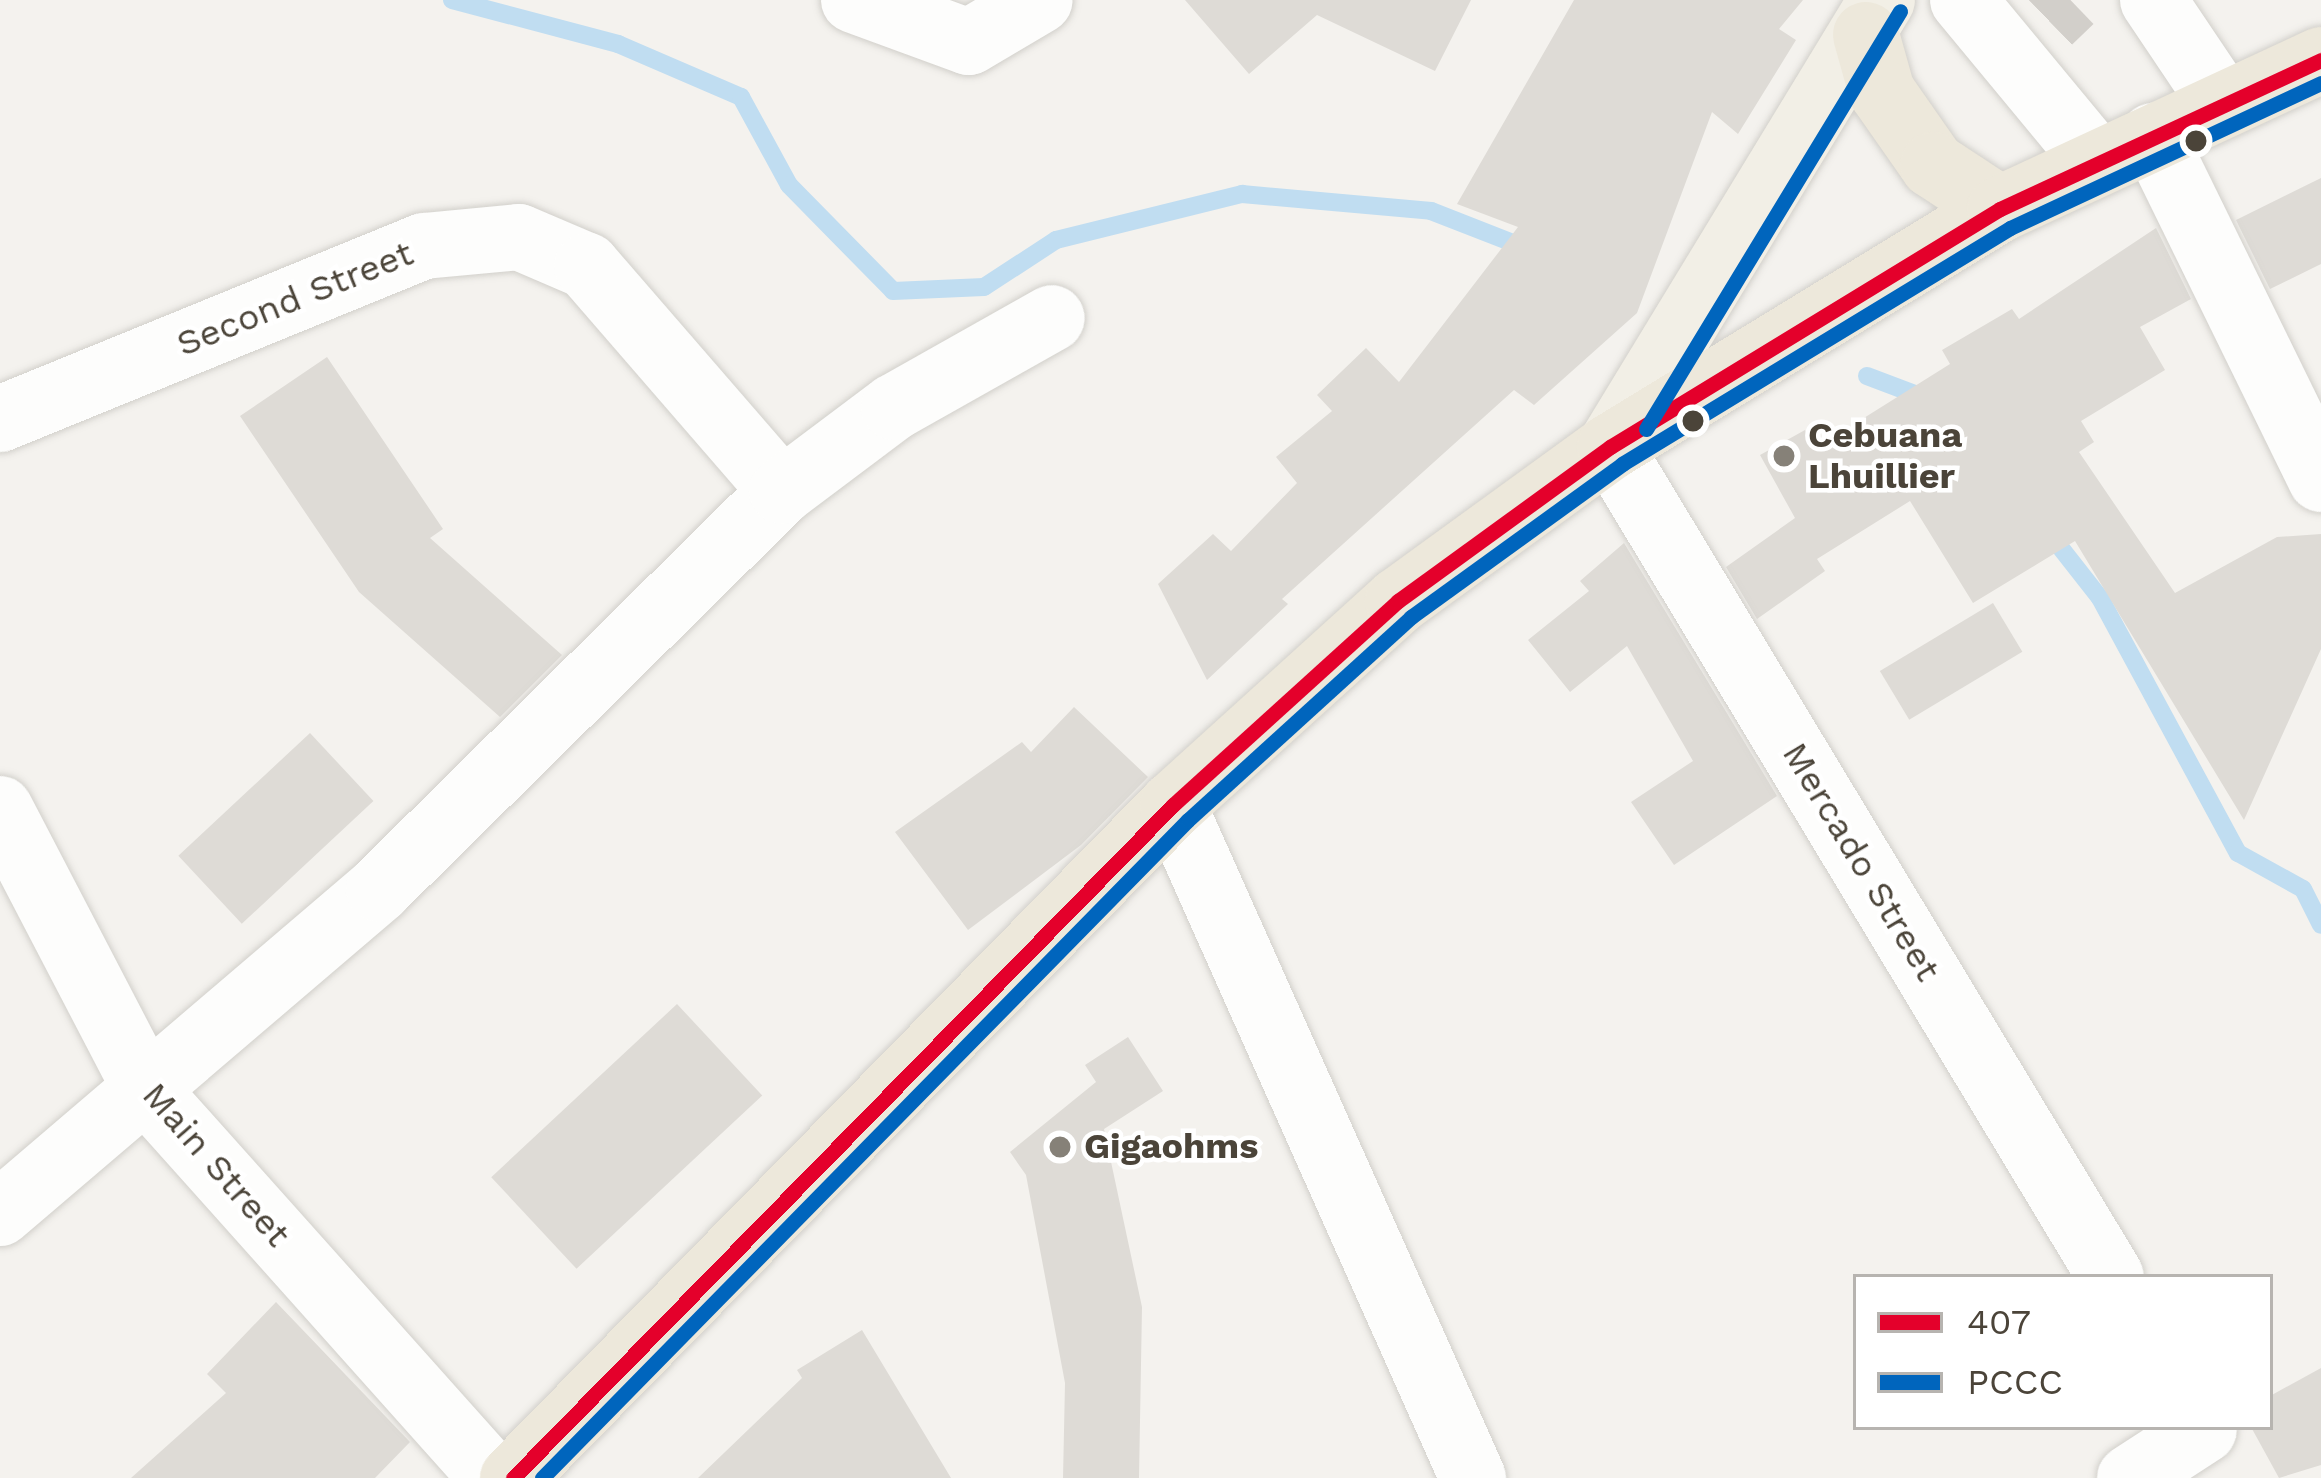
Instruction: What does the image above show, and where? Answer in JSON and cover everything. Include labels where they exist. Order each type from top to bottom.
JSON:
[{"type":"highway","points":[[1874,17],[1882,92],[1933,165],[2000,209]]},
{"type":"highway","points":[[513,1478],[1173,805],[1398,602],[1610,447],[2000,209],[2321,60]]},
{"type":"main road","points":[[1610,447],[1874,17]]},
{"type":"street","points":[[854,0],[970,42],[1040,0]]},
{"type":"street","points":[[1963,0],[2030,38],[2125,149],[2321,479]]},
{"type":"street","points":[[2153,0],[2223,104]]},
{"type":"street","name":"Second Street","points":[[0,418],[424,246],[519,237],[587,266],[782,491]]},
{"type":"street","points":[[0,1213],[379,889],[782,491],[894,406],[1052,318]]},
{"type":"street","name":"Mercado Street","points":[[1610,447],[2109,1274]]},
{"type":"street","points":[[1173,805],[1473,1478]]},
{"type":"street","name":"Main Street","points":[[0,809],[147,1091],[493,1478]]},
{"type":"street","points":[[2130,1478],[2212,1445]]},
{"type":"building","points":[[1185,0],[1471,0],[1435,71],[1317,15],[1249,74]]},
{"type":"building","points":[[1574,0],[1803,0],[1779,29],[1796,40],[1738,134],[1712,112],[1637,313],[1534,405],[1514,390],[1282,599],[1288,604],[1207,680],[1158,584],[1213,534],[1231,551],[1297,483],[1276,457],[1332,411],[1317,395],[1366,348],[1399,382],[1518,227],[1457,204]]},
{"type":"building","points":[[2321,178],[2321,264],[2270,289],[2236,220]]},
{"type":"building","points":[[2156,228],[2191,299],[2140,327],[2165,370],[2081,421],[2094,442],[2079,452],[2175,593],[2277,537],[2321,534],[2321,649],[2244,820],[2075,541],[1973,603],[1910,501],[1817,559],[1825,571],[1757,619],[1726,567],[1795,518],[1760,455],[1805,430],[1816,448],[1950,364],[1942,350],[2012,309],[2019,319]]},
{"type":"building","points":[[327,357],[443,529],[430,538],[562,655],[500,717],[359,592],[240,416]]},
{"type":"building","points":[[1624,543],[1777,796],[1674,865],[1631,802],[1693,761],[1627,646],[1570,692],[1528,640],[1589,591],[1580,581]]},
{"type":"building","points":[[1993,603],[2022,652],[1909,720],[1880,671]]},
{"type":"building","points":[[1074,707],[1148,777],[1081,845],[968,930],[895,832],[1022,742],[1031,752]]},
{"type":"building","points":[[310,733],[373,801],[242,924],[178,856]]},
{"type":"building","points":[[677,1004],[762,1095],[576,1269],[491,1177]]},
{"type":"building","points":[[1128,1037],[1163,1091],[1104,1129],[1142,1307],[1139,1478],[1063,1478],[1065,1383],[1026,1175],[1010,1152],[1096,1082],[1085,1065]]},
{"type":"building","points":[[276,1302],[410,1442],[375,1478],[131,1478],[226,1393],[207,1374]]},
{"type":"building","points":[[862,1330],[951,1478],[698,1478],[802,1378],[797,1370]]},
{"type":"building","points":[[2321,1368],[2321,1465],[2279,1478],[2253,1430],[2273,1430],[2273,1394]]},
{"type":"waterway","points":[[452,0],[618,44],[741,97],[789,185],[893,291],[984,287],[1056,240],[1242,194],[1431,211],[1526,248]]},
{"type":"waterway","points":[[1867,376],[1928,399]]},
{"type":"waterway","points":[[2049,533],[2100,598],[2238,853],[2303,889],[2321,925]]},
{"type":"tunnel","points":[[2049,21],[2071,0]]},
{"type":"transit line","name":"PCCC","points":[[1646,429],[1900,11]]},
{"type":"transit line","name":"407","points":[[513,1478],[1173,805],[1398,601],[1610,447],[2000,209],[2321,60]]},
{"type":"transit line","name":"PCCC","points":[[542,1478],[1188,820],[1411,617],[1622,464],[2010,228],[2321,83]]},
{"type":"place","name":"Cebuana Lhuillier","points":[[1784,456]]},
{"type":"place","name":"Gigaohms","points":[[1060,1147]]}]
